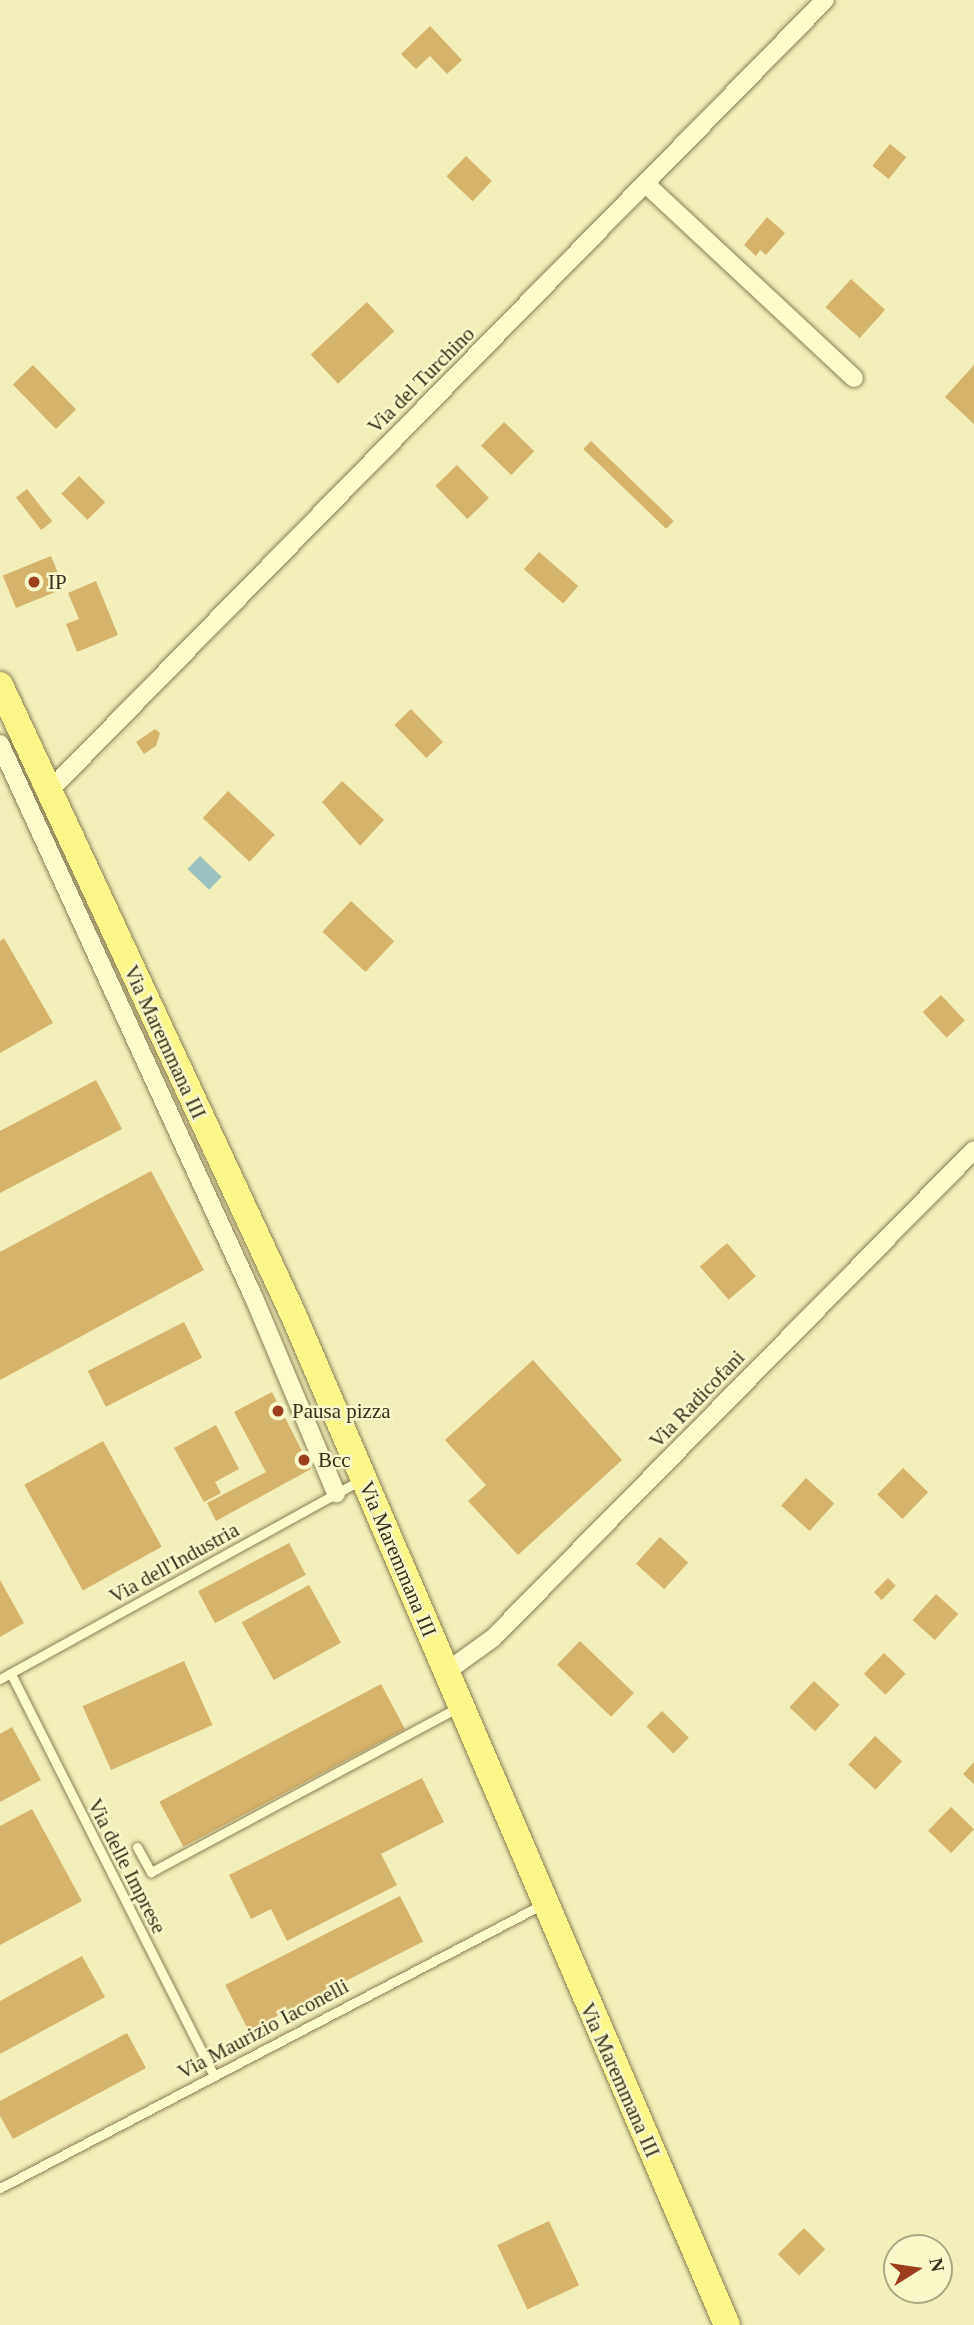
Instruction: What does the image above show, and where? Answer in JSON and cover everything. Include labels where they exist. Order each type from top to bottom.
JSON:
[{"type":"main road","name":"Via Maremmana III","points":[[0,685],[293,1314],[542,1903],[727,2325]]},
{"type":"street","name":"Via del Turchino","points":[[49,792],[825,0]]},
{"type":"street","points":[[647,184],[853,379]]},
{"type":"street","points":[[0,744],[254,1298],[336,1493]]},
{"type":"street","name":"Via Radicofani","points":[[446,1672],[494,1638],[974,1150]]},
{"type":"lane","name":"Via dell'Industria","points":[[0,1679],[364,1478]]},
{"type":"lane","name":"Via delle Imprese","points":[[11,1674],[213,2074]]},
{"type":"lane","points":[[137,1847],[151,1872],[460,1706]]},
{"type":"lane","name":"Via Maurizio Iaconelli","points":[[0,2188],[542,1903]]},
{"type":"water","points":[[200,856],[222,877],[209,890],[187,869]]},
{"type":"building","points":[[430,26],[462,60],[447,74],[430,56],[416,69],[401,54]]},
{"type":"building","points":[[890,144],[906,157],[889,179],[872,166]]},
{"type":"building","points":[[466,156],[492,181],[472,201],[447,176]]},
{"type":"building","points":[[767,217],[785,233],[766,255],[760,250],[756,256],[744,245]]},
{"type":"building","points":[[851,279],[885,310],[860,338],[826,307]]},
{"type":"building","points":[[367,302],[394,331],[338,384],[311,355]]},
{"type":"building","points":[[33,365],[76,410],[56,429],[13,384]]},
{"type":"building","points":[[974,365],[974,424],[945,397]]},
{"type":"building","points":[[504,422],[534,451],[511,475],[481,446]]},
{"type":"building","points":[[591,441],[674,521],[666,529],[583,449]]},
{"type":"building","points":[[457,465],[489,498],[467,519],[435,486]]},
{"type":"building","points":[[79,476],[105,502],[87,520],[61,494]]},
{"type":"building","points":[[27,489],[52,521],[41,530],[16,498]]},
{"type":"building","points":[[539,552],[578,586],[563,603],[524,569]]},
{"type":"building","name":"IP","points":[[51,556],[64,588],[16,608],[3,575]]},
{"type":"building","points":[[96,581],[118,635],[77,652],[66,624],[79,619],[68,593]]},
{"type":"building","points":[[411,709],[443,742],[426,758],[394,725]]},
{"type":"building","points":[[155,729],[160,733],[156,746],[144,754],[136,742]]},
{"type":"building","points":[[342,781],[384,820],[360,846],[322,802]]},
{"type":"building","points":[[228,791],[275,835],[250,862],[203,818]]},
{"type":"building","points":[[351,901],[394,941],[366,972],[322,932]]},
{"type":"building","points":[[4,938],[53,1023],[0,1053],[0,941]]},
{"type":"building","points":[[941,995],[965,1021],[947,1038],[923,1012]]},
{"type":"building","points":[[96,1080],[122,1129],[0,1193],[0,1131]]},
{"type":"building","points":[[151,1171],[204,1270],[0,1380],[0,1252]]},
{"type":"building","points":[[727,1243],[756,1276],[729,1300],[700,1267]]},
{"type":"building","points":[[184,1322],[202,1358],[106,1407],[88,1371]]},
{"type":"building","points":[[533,1360],[622,1460],[518,1555],[468,1501],[486,1485],[445,1440]]},
{"type":"building","points":[[272,1392],[311,1469],[216,1521],[207,1503],[266,1472],[234,1412]]},
{"type":"building","points":[[216,1425],[239,1469],[215,1482],[221,1493],[204,1502],[174,1448]]},
{"type":"building","points":[[103,1441],[162,1547],[83,1590],[24,1485]]},
{"type":"building","points":[[903,1468],[928,1492],[902,1519],[877,1495]]},
{"type":"building","points":[[806,1478],[834,1503],[809,1531],[781,1505]]},
{"type":"building","points":[[660,1537],[688,1562],[664,1589],[636,1564]]},
{"type":"building","points":[[289,1543],[306,1575],[215,1623],[198,1591]]},
{"type":"building","points":[[888,1578],[896,1586],[882,1600],[874,1592]]},
{"type":"building","points":[[0,1580],[24,1623],[0,1637]]},
{"type":"building","points":[[309,1585],[341,1643],[274,1680],[242,1622]]},
{"type":"building","points":[[936,1594],[958,1614],[935,1640],[913,1620]]},
{"type":"building","points":[[580,1641],[634,1693],[611,1717],[557,1665]]},
{"type":"building","points":[[884,1653],[906,1674],[885,1695],[864,1674]]},
{"type":"building","points":[[184,1661],[212,1725],[111,1770],[83,1706]]},
{"type":"building","points":[[814,1681],[840,1705],[815,1731],[789,1707]]},
{"type":"building","points":[[381,1684],[405,1729],[183,1847],[159,1802]]},
{"type":"building","points":[[662,1711],[689,1738],[673,1753],[646,1727]]},
{"type":"building","points":[[12,1727],[41,1780],[0,1802],[0,1734]]},
{"type":"building","points":[[875,1736],[902,1761],[875,1790],[848,1765]]},
{"type":"building","points":[[974,1762],[974,1784],[963,1774]]},
{"type":"building","points":[[422,1778],[444,1822],[381,1854],[397,1885],[287,1941],[271,1909],[251,1919],[229,1875]]},
{"type":"building","points":[[951,1807],[974,1829],[951,1853],[928,1831]]},
{"type":"building","points":[[32,1809],[82,1901],[0,1945],[0,1826]]},
{"type":"building","points":[[400,1896],[423,1941],[249,2030],[225,1985]]},
{"type":"building","points":[[82,1956],[105,1997],[0,2054],[0,2001]]},
{"type":"building","points":[[127,2033],[146,2068],[13,2139],[0,2116],[0,2101]]},
{"type":"building","points":[[549,2221],[579,2285],[527,2309],[497,2245]]},
{"type":"building","points":[[804,2228],[825,2249],[799,2275],[778,2254]]},
{"type":"place","name":"IP","points":[[34,582]]},
{"type":"place","name":"Pausa pizza","points":[[278,1411]]},
{"type":"place","name":"Bcc","points":[[304,1460]]}]
